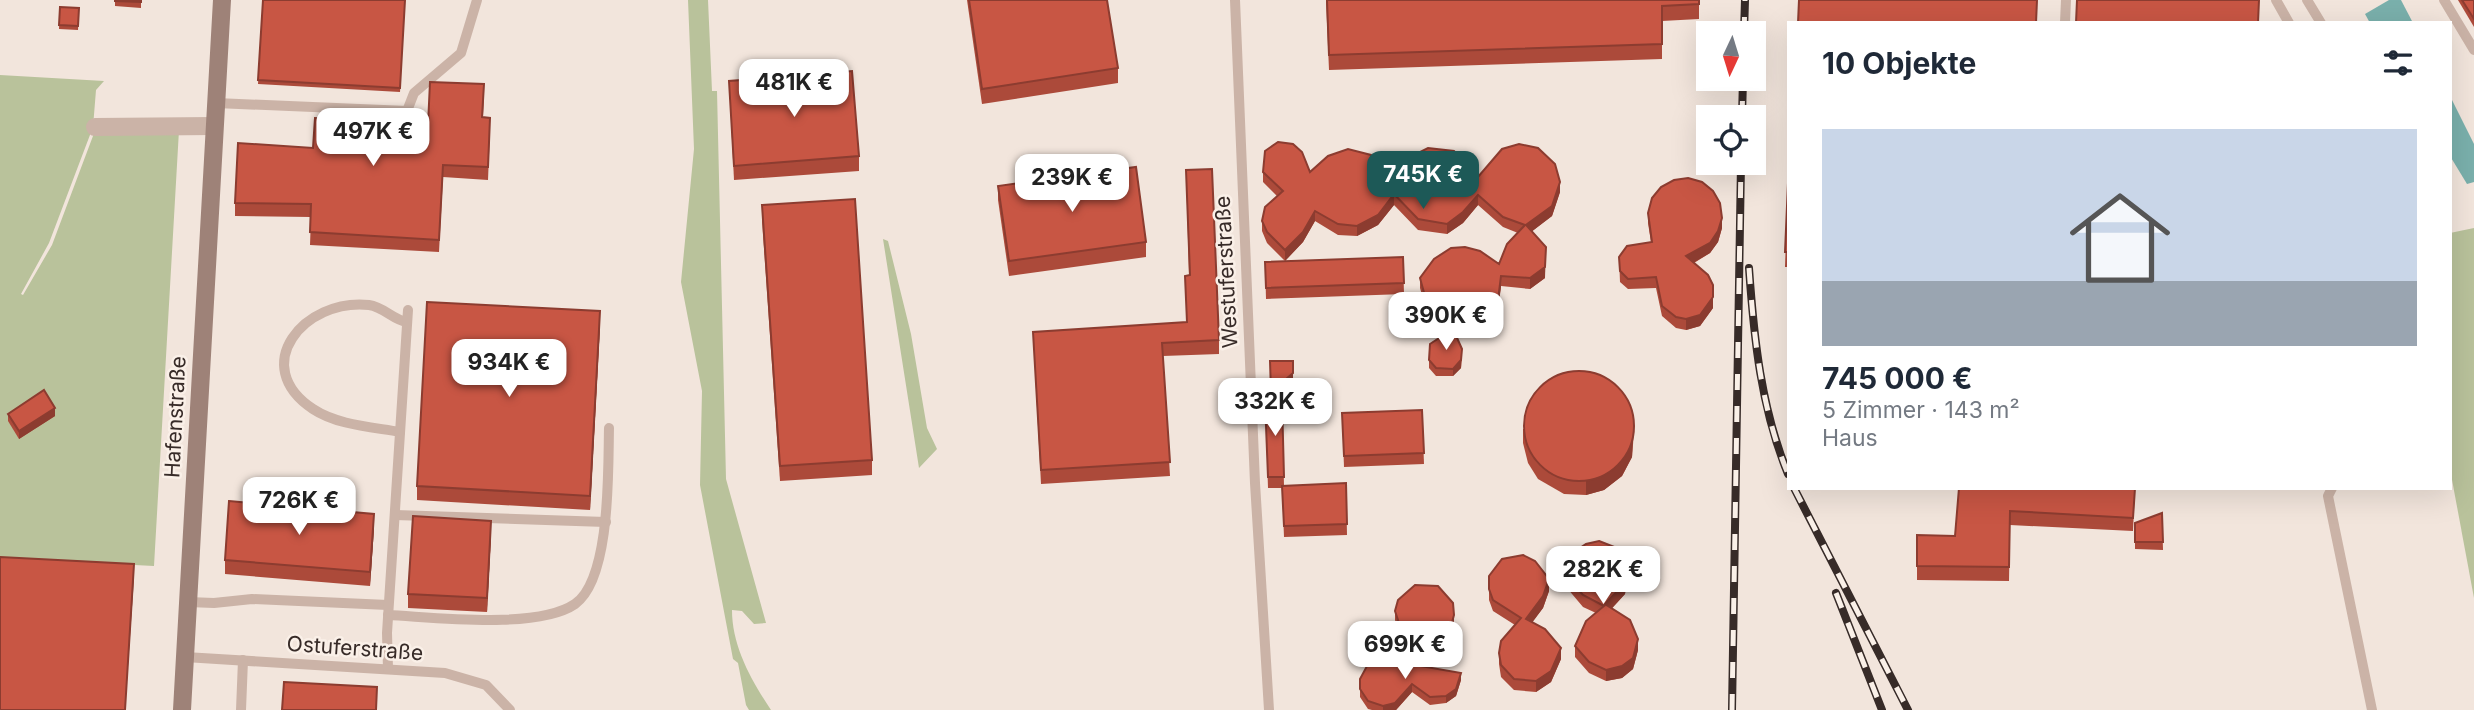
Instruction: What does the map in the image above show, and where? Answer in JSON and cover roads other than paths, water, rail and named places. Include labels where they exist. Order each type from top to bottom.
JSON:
[{"type":"street","name":"Hafenstraße","points":[[181,710],[222,0]]},
{"type":"street","points":[[95,127],[214,126]]},
{"type":"lane","points":[[215,103],[407,111],[414,93],[461,53],[477,0]]},
{"type":"lane","name":"Westuferstraße","points":[[1234,0],[1257,520],[1269,710]]},
{"type":"lane","points":[[2065,21],[2066,0]]},
{"type":"lane","points":[[2276,0],[2288,21]]},
{"type":"lane","points":[[2307,0],[2320,21]]},
{"type":"lane","points":[[2444,0],[2474,50]]},
{"type":"lane","points":[[400,432],[332,419],[313,409],[297,396],[289,383],[285,366],[292,334],[313,316],[328,309],[369,305],[407,322]]},
{"type":"lane","points":[[388,669],[388,610],[408,310]]},
{"type":"lane","points":[[188,602],[214,603],[252,599],[488,620],[548,614],[575,604],[589,587],[595,572],[606,522],[609,428]]},
{"type":"lane","points":[[2331,490],[2328,496],[2372,710]]},
{"type":"lane","points":[[395,515],[606,522]]},
{"type":"lane","name":"Ostuferstraße","points":[[185,657],[445,673],[486,685],[510,710]]},
{"type":"lane","points":[[241,710],[243,660]]},
{"type":"water","points":[[2389,0],[2401,0],[2412,21],[2369,21],[2365,14]]},
{"type":"water","points":[[2452,100],[2474,144],[2474,182],[2467,184],[2452,159]]},
{"type":"railway","points":[[1744,21],[1745,0]]},
{"type":"railway","points":[[1742,105],[1743,91]]},
{"type":"railway","points":[[1732,710],[1741,175]]},
{"type":"railway","points":[[1749,268],[1760,373],[1771,424],[1787,471]]},
{"type":"railway","points":[[1795,490],[1908,710]]},
{"type":"railway","points":[[1836,593],[1882,710]]}]
